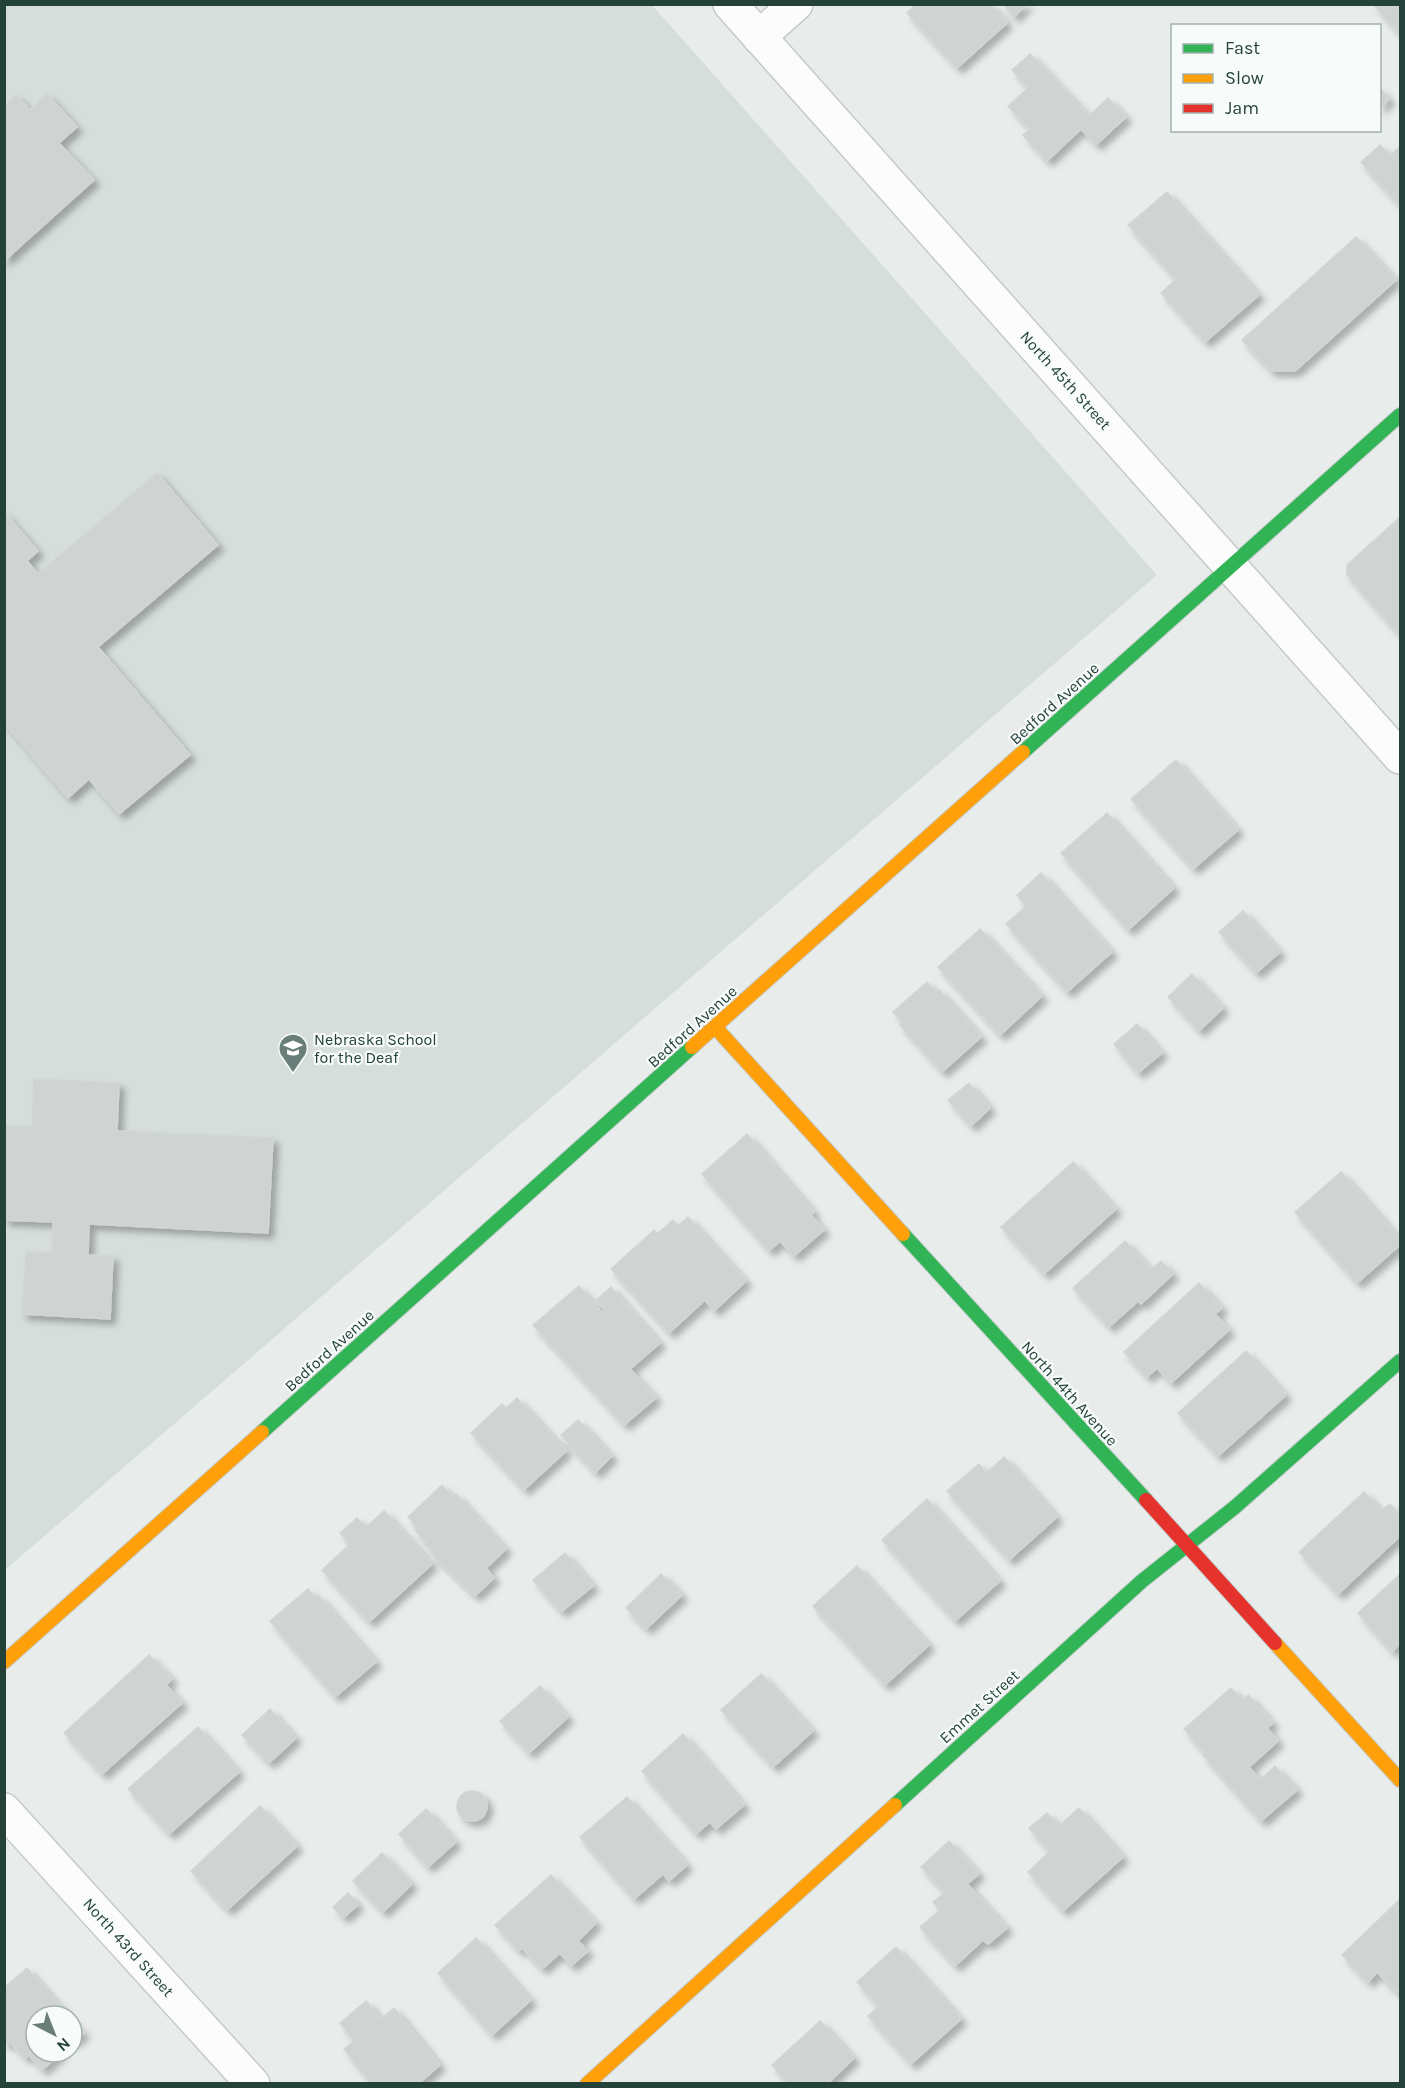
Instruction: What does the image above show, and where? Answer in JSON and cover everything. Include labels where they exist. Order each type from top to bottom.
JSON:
[{"type":"street","name":"North 45th Street","points":[[730,4],[1401,757]]},
{"type":"street","points":[[759,37],[796,4]]},
{"type":"street","name":"Bedford Avenue","points":[[4,1662],[1401,415]]},
{"type":"street","name":"North 44th Avenue","points":[[715,1027],[1401,1780]]},
{"type":"street","name":"Emmet Street","points":[[587,2084],[1142,1581],[1235,1507],[1401,1361]]},
{"type":"street","name":"North 43rd Street","points":[[4,1810],[253,2084]]},
{"type":"shaded area","name":"Nebraska School for the Deaf","points":[[5,5],[652,5],[1157,575],[5,1570]]},
{"type":"building","points":[[916,4],[990,4],[1007,23],[957,68],[907,13]]},
{"type":"building","points":[[1003,4],[1027,4],[1014,17]]},
{"type":"building","points":[[1373,4],[1400,4],[1400,35]]},
{"type":"building","points":[[1030,54],[1089,116],[1108,98],[1126,117],[1096,145],[1081,129],[1047,161],[1023,135],[1030,129],[1008,106],[1028,88],[1012,70]]},
{"type":"building","points":[[1381,89],[1389,99],[1381,107]]},
{"type":"building","points":[[47,94],[77,127],[59,143],[94,180],[4,261],[4,106],[16,95],[30,110]]},
{"type":"building","points":[[1380,145],[1390,156],[1400,146],[1400,206],[1361,162]]},
{"type":"building","points":[[1167,192],[1259,295],[1205,342],[1161,293],[1176,279],[1128,225]]},
{"type":"building","points":[[1356,237],[1396,280],[1295,371],[1271,371],[1242,340]]},
{"type":"building","points":[[157,473],[218,545],[98,647],[190,755],[119,814],[89,779],[68,798],[4,723],[4,512],[38,551],[27,561],[38,574]]},
{"type":"building","points":[[1400,517],[1400,636],[1347,575],[1347,565]]},
{"type":"building","points":[[1176,760],[1238,830],[1193,869],[1131,799]]},
{"type":"building","points":[[1107,813],[1174,888],[1128,930],[1061,853]]},
{"type":"building","points":[[1041,873],[1112,952],[1067,992],[1006,924],[1026,906],[1017,895]]},
{"type":"building","points":[[1243,911],[1280,952],[1256,973],[1219,932]]},
{"type":"building","points":[[980,929],[1042,996],[1000,1035],[938,967]]},
{"type":"building","points":[[1192,974],[1223,1008],[1199,1031],[1168,997]]},
{"type":"building","points":[[927,982],[936,992],[939,990],[981,1037],[942,1072],[900,1025],[903,1022],[893,1012]]},
{"type":"building","points":[[1137,1024],[1162,1053],[1138,1073],[1114,1044]]},
{"type":"building","points":[[34,1079],[119,1083],[117,1131],[273,1138],[268,1233],[89,1224],[88,1255],[113,1256],[110,1319],[22,1314],[26,1252],[52,1253],[53,1222],[4,1220],[4,1125],[32,1126]]},
{"type":"building","points":[[969,1083],[990,1108],[971,1126],[948,1100]]},
{"type":"building","points":[[747,1134],[814,1212],[811,1215],[824,1230],[794,1256],[780,1241],[769,1251],[702,1174]]},
{"type":"building","points":[[1073,1162],[1116,1209],[1044,1274],[1001,1227]]},
{"type":"building","points":[[1341,1172],[1400,1239],[1400,1245],[1357,1283],[1295,1212]]},
{"type":"building","points":[[688,1217],[746,1281],[714,1311],[705,1300],[669,1333],[611,1269],[654,1230],[657,1234],[673,1220],[678,1226]]},
{"type":"building","points":[[1125,1241],[1151,1270],[1161,1261],[1173,1274],[1141,1304],[1138,1301],[1109,1327],[1073,1288]]},
{"type":"building","points":[[1199,1283],[1222,1308],[1215,1314],[1229,1330],[1171,1383],[1157,1368],[1147,1377],[1124,1352]]},
{"type":"building","points":[[579,1286],[602,1313],[605,1310],[596,1300],[611,1287],[660,1343],[630,1369],[656,1398],[624,1425],[533,1325]]},
{"type":"building","points":[[1246,1351],[1286,1395],[1218,1456],[1178,1413]]},
{"type":"building","points":[[517,1398],[566,1451],[524,1490],[471,1433],[502,1404],[506,1408]]},
{"type":"building","points":[[578,1420],[612,1456],[595,1473],[561,1435]]},
{"type":"building","points":[[1004,1457],[1057,1517],[1009,1560],[947,1491],[979,1464],[986,1473]]},
{"type":"building","points":[[442,1485],[452,1497],[456,1494],[506,1549],[486,1568],[494,1578],[475,1596],[432,1554],[434,1552],[415,1530],[418,1528],[408,1517]]},
{"type":"building","points":[[1364,1492],[1381,1511],[1390,1504],[1400,1515],[1400,1536],[1338,1594],[1299,1552]]},
{"type":"building","points":[[927,1499],[1000,1581],[955,1621],[882,1540]]},
{"type":"building","points":[[384,1511],[432,1564],[369,1622],[322,1570],[350,1544],[340,1533],[357,1518],[366,1527]]},
{"type":"building","points":[[565,1553],[593,1586],[561,1612],[533,1580]]},
{"type":"building","points":[[857,1566],[929,1645],[885,1685],[813,1606]]},
{"type":"building","points":[[661,1574],[682,1595],[646,1629],[626,1608]]},
{"type":"building","points":[[1400,1574],[1400,1644],[1392,1652],[1358,1613]]},
{"type":"building","points":[[308,1589],[316,1599],[319,1596],[376,1662],[335,1697],[270,1621]]},
{"type":"building","points":[[149,1655],[172,1679],[166,1685],[182,1703],[102,1774],[64,1733]]},
{"type":"building","points":[[761,1674],[813,1731],[773,1767],[721,1710]]},
{"type":"building","points":[[540,1686],[568,1717],[529,1753],[500,1721]]},
{"type":"building","points":[[1231,1688],[1242,1700],[1248,1695],[1273,1723],[1267,1728],[1278,1741],[1249,1767],[1260,1780],[1275,1766],[1297,1790],[1261,1821],[1203,1755],[1205,1753],[1184,1729]]},
{"type":"building","points":[[270,1709],[296,1738],[269,1763],[242,1735]]},
{"type":"building","points":[[198,1727],[239,1772],[169,1834],[128,1789]]},
{"type":"building","points":[[683,1734],[744,1805],[716,1829],[710,1822],[696,1834],[642,1771]]},
{"type":"building","points":[[472,1791],[482,1796],[487,1806],[482,1816],[472,1821],[462,1816],[457,1806],[462,1796]]},
{"type":"building","points":[[627,1797],[687,1865],[669,1881],[663,1874],[634,1899],[580,1837]]},
{"type":"building","points":[[260,1806],[297,1846],[227,1910],[191,1871]]},
{"type":"building","points":[[1079,1808],[1123,1857],[1063,1911],[1028,1872],[1050,1851],[1029,1828],[1047,1813],[1059,1826]]},
{"type":"building","points":[[426,1809],[456,1842],[428,1867],[399,1834]]},
{"type":"building","points":[[949,1841],[979,1874],[967,1884],[1007,1928],[988,1944],[983,1940],[955,1966],[920,1927],[940,1910],[933,1902],[945,1892],[921,1867]]},
{"type":"building","points":[[382,1853],[412,1884],[383,1912],[353,1881]]},
{"type":"building","points":[[551,1875],[596,1923],[578,1941],[588,1951],[571,1966],[560,1953],[542,1969],[522,1948],[519,1951],[495,1925]]},
{"type":"building","points":[[348,1893],[358,1905],[343,1918],[333,1907]]},
{"type":"building","points":[[1400,1899],[1400,1990],[1397,1993],[1377,1972],[1368,1982],[1342,1955]]},
{"type":"building","points":[[476,1938],[531,2000],[492,2035],[438,1973]]},
{"type":"building","points":[[896,1947],[961,2019],[911,2064],[868,2016],[879,2006],[857,1982]]},
{"type":"building","points":[[27,1968],[58,2004],[24,2004],[24,2057],[9,2041],[4,2045],[4,1988]]},
{"type":"building","points":[[366,2001],[381,2019],[394,2008],[440,2065],[418,2084],[372,2084],[344,2049],[354,2041],[340,2023]]},
{"type":"building","points":[[820,2021],[854,2058],[827,2084],[789,2084],[772,2065]]},
{"type":"building","points":[[37,2064],[49,2064],[42,2070]]},
{"type":"traffic: fast","points":[[1023,752],[1400,415]]},
{"type":"traffic: fast","points":[[262,1432],[692,1047]]},
{"type":"traffic: fast","points":[[903,1234],[1146,1500]]},
{"type":"traffic: fast","points":[[895,1805],[1142,1581],[1235,1507],[1400,1361]]},
{"type":"traffic: slow","points":[[692,1047],[1023,752]]},
{"type":"traffic: slow","points":[[715,1027],[903,1234]]},
{"type":"traffic: slow","points":[[4,1662],[262,1432]]},
{"type":"traffic: slow","points":[[1275,1643],[1400,1780]]},
{"type":"traffic: slow","points":[[587,2084],[895,1805]]},
{"type":"traffic: jam","points":[[1146,1500],[1275,1643]]},
{"type":"place","name":"Nebraska School for the Deaf","points":[[293,1074]]}]
